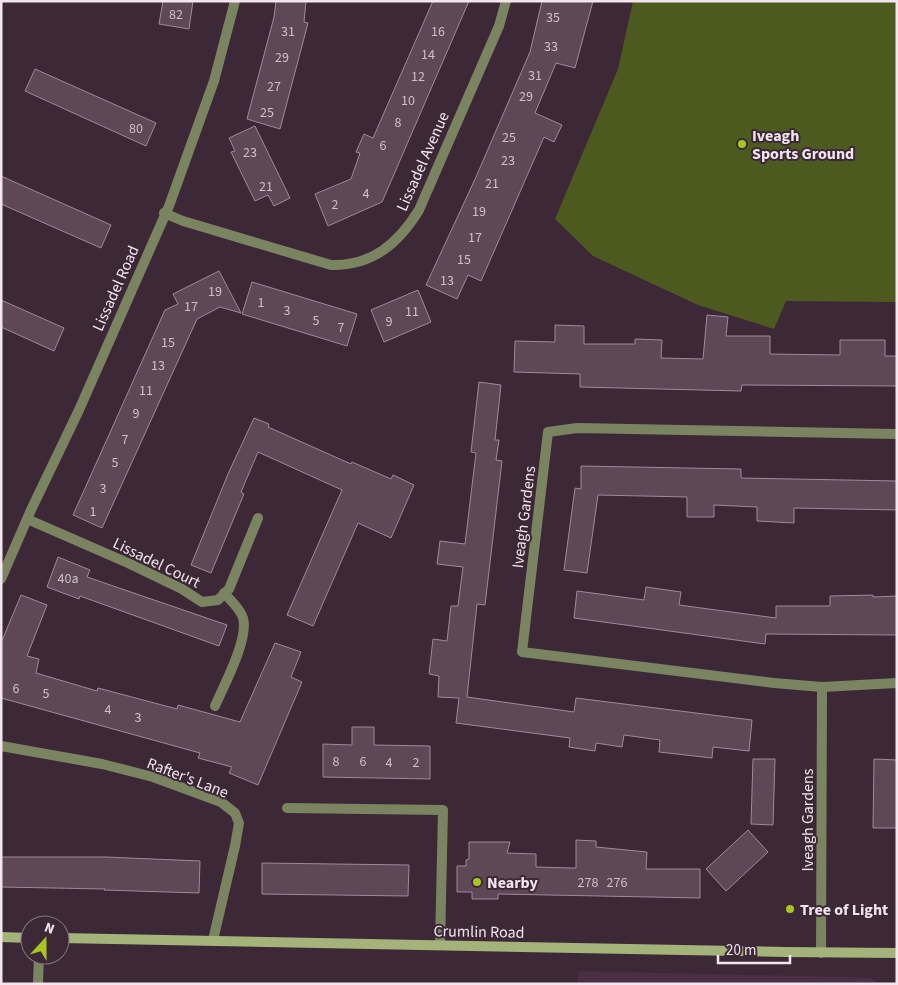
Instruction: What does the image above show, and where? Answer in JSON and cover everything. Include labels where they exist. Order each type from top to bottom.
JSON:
[{"type":"main road","points":[[1,937],[20,938]]},
{"type":"main road","name":"Crumlin Road","points":[[70,938],[897,953]]},
{"type":"street","name":"Lissadel Road","points":[[1,579],[78,410],[164,213],[169,206],[214,81],[235,1]]},
{"type":"street","name":"Lissadel Avenue","points":[[164,213],[183,221],[331,265],[345,265],[365,260],[382,251],[407,229],[419,210],[499,26],[506,1]]},
{"type":"street","name":"Iveagh Gardens","points":[[897,434],[577,428],[548,432],[522,652],[774,684],[822,687],[897,683]]},
{"type":"street","points":[[215,706],[242,642],[245,628],[243,616],[237,606],[224,593],[229,589],[258,518]]},
{"type":"street","name":"Lissadel Court","points":[[27,519],[128,563],[182,589],[202,602],[218,600],[224,593]]},
{"type":"street","name":"Iveagh Gardens","points":[[821,953],[822,687]]},
{"type":"street","name":"Rafter's Lane","points":[[1,746],[102,764],[154,778],[221,802],[235,813],[239,823],[213,940]]},
{"type":"street","points":[[287,808],[443,810],[440,945]]},
{"type":"street","points":[[38,984],[39,965]]},
{"type":"shaded area","points":[[578,971],[871,978],[878,984],[578,984]]},
{"type":"green space","name":"Iveagh Sports Ground","points":[[633,1],[897,1],[897,302],[786,301],[774,329],[698,305],[593,256],[555,219],[618,69]]},
{"type":"building","points":[[163,1],[193,1],[189,29],[159,24]]},
{"type":"building","points":[[276,1],[306,1],[304,22],[308,23],[280,129],[247,119],[274,17]]},
{"type":"building","points":[[433,1],[469,1],[382,202],[328,226],[315,194],[351,179],[360,153],[356,152],[364,134],[373,138]]},
{"type":"building","points":[[542,1],[593,1],[575,68],[556,63],[535,113],[562,125],[554,142],[544,137],[481,281],[468,275],[457,299],[426,285],[476,177],[530,52]]},
{"type":"building","points":[[35,69],[156,123],[146,146],[25,91]]},
{"type":"building","points":[[255,126],[290,198],[274,206],[268,195],[255,201],[231,152],[235,151],[229,138]]},
{"type":"building","points":[[1,176],[111,225],[101,248],[1,204]]},
{"type":"building","points":[[219,271],[241,313],[220,307],[197,319],[102,528],[73,515],[165,310],[178,304],[173,294]]},
{"type":"building","points":[[252,282],[357,314],[347,346],[242,314]]},
{"type":"building","points":[[418,290],[431,322],[384,342],[371,310]]},
{"type":"building","points":[[1,300],[64,328],[54,351],[1,327]]},
{"type":"building","points":[[707,315],[728,317],[726,336],[770,336],[770,354],[840,355],[840,340],[885,340],[885,356],[897,356],[897,386],[742,385],[741,391],[580,387],[580,374],[514,372],[515,341],[555,342],[555,325],[584,326],[584,344],[635,344],[635,339],[662,340],[661,358],[703,359]]},
{"type":"building","points":[[479,382],[501,385],[495,440],[499,440],[496,460],[502,461],[485,605],[477,604],[467,697],[574,712],[576,698],[752,720],[749,751],[713,747],[712,758],[659,752],[660,740],[624,735],[622,747],[596,743],[595,751],[569,747],[570,738],[456,723],[459,698],[438,697],[439,676],[429,674],[433,639],[447,641],[451,606],[458,606],[463,567],[437,564],[440,541],[465,544],[476,453],[471,452]]},
{"type":"building","points":[[254,418],[269,424],[268,427],[351,464],[352,462],[391,479],[393,475],[414,485],[391,538],[358,523],[313,626],[287,615],[342,490],[258,452],[241,492],[244,494],[211,573],[191,565],[228,474]]},
{"type":"building","points":[[581,466],[741,469],[741,478],[897,481],[897,510],[794,508],[794,523],[757,521],[757,507],[714,505],[714,517],[687,517],[687,497],[598,495],[587,573],[564,570],[575,488],[581,489]]},
{"type":"building","points":[[58,557],[90,570],[87,577],[227,625],[219,646],[80,596],[79,599],[47,587]]},
{"type":"building","points":[[646,587],[681,592],[679,605],[776,618],[776,606],[830,606],[830,596],[897,596],[897,635],[766,634],[765,644],[574,618],[577,591],[644,600]]},
{"type":"building","points":[[21,595],[47,605],[27,656],[39,659],[36,673],[97,691],[98,688],[177,709],[178,705],[240,722],[275,643],[301,652],[291,677],[302,682],[258,785],[229,773],[232,767],[198,758],[200,753],[1,698],[1,643]]},
{"type":"building","points":[[352,727],[374,727],[374,745],[430,746],[430,779],[323,777],[323,744],[352,745]]},
{"type":"building","points":[[753,759],[775,759],[773,825],[751,824]]},
{"type":"building","points":[[874,759],[897,760],[897,828],[873,828]]},
{"type":"building","points":[[748,830],[768,852],[726,891],[706,869]]},
{"type":"building","points":[[576,840],[596,841],[596,847],[647,852],[646,869],[700,869],[700,898],[498,894],[498,899],[472,899],[472,892],[457,892],[457,866],[466,866],[466,860],[469,859],[469,842],[510,842],[507,853],[536,854],[536,867],[576,868]]},
{"type":"building","points":[[1,857],[106,857],[200,861],[199,893],[1,887]]},
{"type":"building","points":[[262,863],[409,865],[408,896],[262,894]]},
{"type":"place","name":"Iveagh Sports Ground","points":[[742,144]]},
{"type":"place","name":"Nearby","points":[[477,882]]},
{"type":"place","name":"Tree of Light","points":[[790,909]]}]
